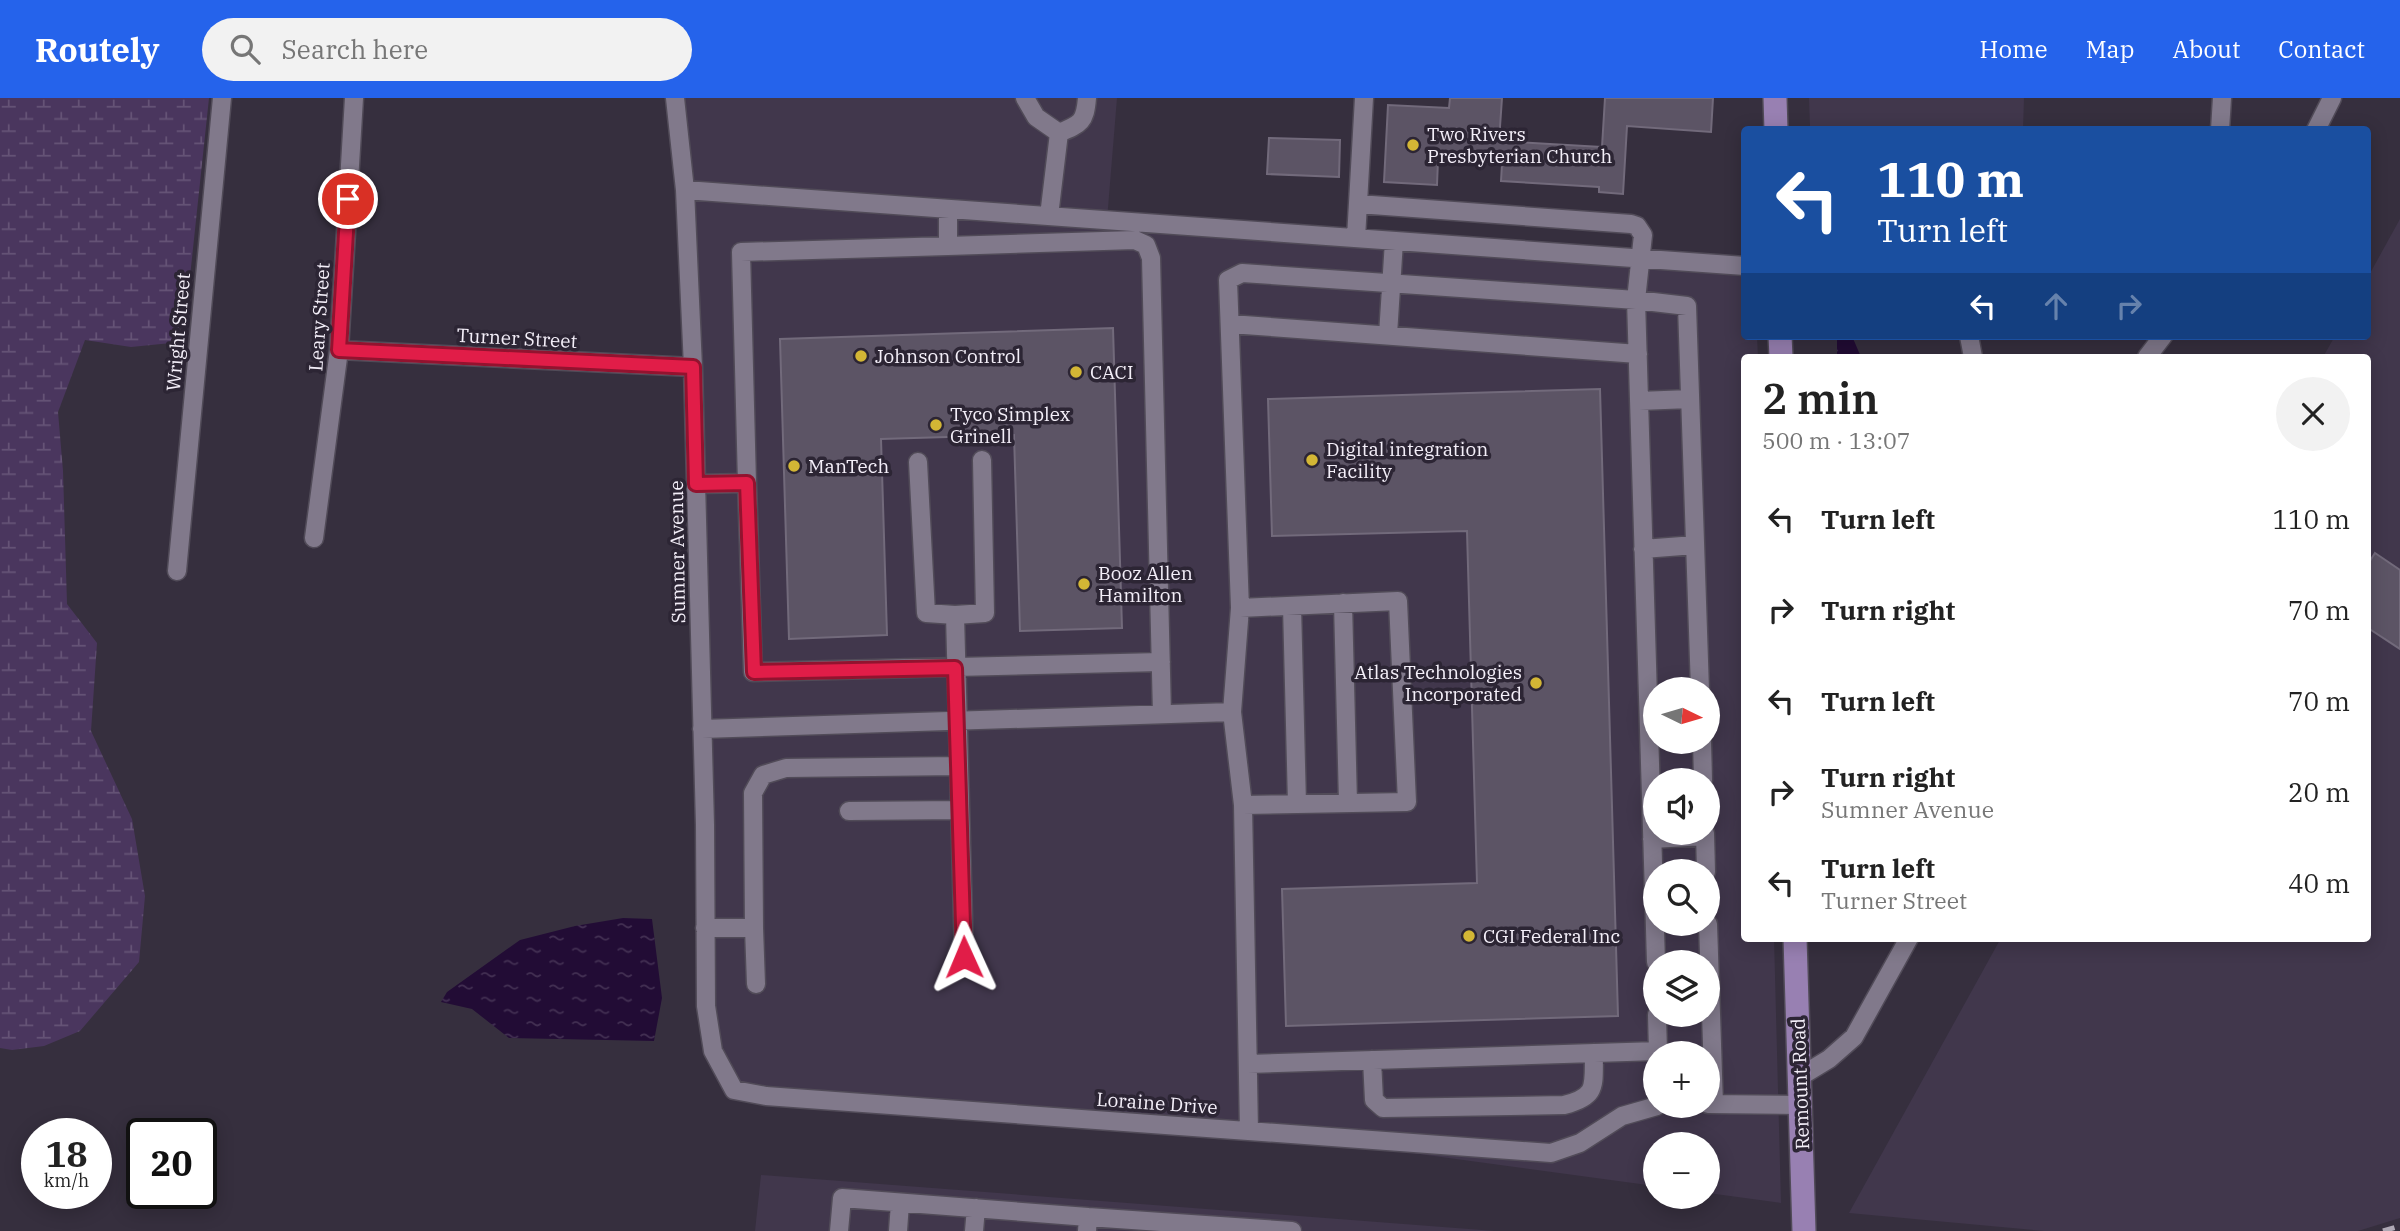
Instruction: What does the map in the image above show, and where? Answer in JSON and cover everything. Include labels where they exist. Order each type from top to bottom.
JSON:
[{"type":"main road","points":[[1775,98],[1776,126]]},
{"type":"main road","name":"Remount Road","points":[[1795,942],[1804,1231]]},
{"type":"street","name":"Wright Street","points":[[177,571],[222,98]]},
{"type":"street","name":"Leary Street","points":[[314,538],[339,350],[354,98]]},
{"type":"street","name":"Sumner Avenue","points":[[675,98],[685,190],[693,367],[706,1006]]},
{"type":"street","points":[[1025,98],[1036,117],[1059,133]]},
{"type":"street","points":[[1059,133],[1078,126],[1086,116],[1087,98]]},
{"type":"street","points":[[1356,238],[1364,98]]},
{"type":"street","points":[[2220,126],[2222,98]]},
{"type":"street","points":[[2318,126],[2332,98]]},
{"type":"street","points":[[1049,216],[1059,133]]},
{"type":"street","points":[[685,190],[1741,266]]},
{"type":"street","points":[[1358,204],[1631,225],[1637,226],[1643,235],[1636,300],[1643,549],[1651,677]]},
{"type":"street","points":[[948,209],[948,246]]},
{"type":"street","points":[[1161,662],[754,672],[741,252],[1135,240],[1146,245],[1151,258],[1161,662],[1162,714]]},
{"type":"street","points":[[1388,335],[1394,241]]},
{"type":"street","points":[[1249,1131],[1243,805],[1232,712],[1240,608],[1228,279],[1242,273],[1636,300],[1687,306],[1700,677]]},
{"type":"street","points":[[1230,324],[1638,354]]},
{"type":"street","points":[[2149,354],[2160,340]]},
{"type":"street","name":"Turner Street","points":[[339,350],[693,367]]},
{"type":"street","points":[[1639,401],[1690,398]]},
{"type":"street","points":[[918,463],[926,614],[955,615],[985,613],[982,460]]},
{"type":"street","points":[[696,484],[747,483]]},
{"type":"street","points":[[1643,549],[1695,545]]},
{"type":"street","points":[[1240,608],[1398,601],[1407,802],[1243,805]]},
{"type":"street","points":[[1343,604],[1348,803]]},
{"type":"street","points":[[1292,606],[1297,804]]},
{"type":"street","points":[[955,615],[964,957]]},
{"type":"street","points":[[702,729],[1232,712]]},
{"type":"street","points":[[756,984],[753,793],[764,775],[786,768],[959,766]]},
{"type":"street","points":[[849,811],[960,810]]},
{"type":"street","points":[[1652,845],[1656,950]]},
{"type":"street","points":[[705,928],[754,928]]},
{"type":"street","points":[[1801,1076],[1829,1059],[1854,1037],[1907,942]]},
{"type":"street","name":"Loraine Drive","points":[[706,1006],[713,1051],[734,1090],[766,1096],[1551,1153],[1580,1143],[1622,1116],[1643,1110]]},
{"type":"street","points":[[1248,1064],[1643,1052]]},
{"type":"street","points":[[1372,1060],[1374,1100],[1383,1108],[1564,1105],[1581,1101],[1588,1096],[1592,1087],[1594,1053]]},
{"type":"street","points":[[1720,1104],[1802,1105]]},
{"type":"street","points":[[839,1231],[842,1198],[975,1208],[1087,1224],[1292,1231]]},
{"type":"street","points":[[898,1231],[900,1203]]},
{"type":"street","points":[[974,1231],[975,1208]]},
{"type":"shaded area","points":[[675,98],[1117,98],[1107,220],[1741,266],[1741,340],[1757,340],[1758,354],[1741,354],[1741,942],[1774,942],[1781,1203],[1720,1195],[1720,1132],[1643,1132],[1643,1184],[1249,1131],[734,1090],[713,1051]]},
{"type":"shaded area","points":[[1809,98],[2024,98],[2023,126],[1810,126]]},
{"type":"shaded area","points":[[2400,219],[2400,1218],[2358,1231],[2044,1231],[1849,1213],[1999,942],[2371,942],[2371,354],[2325,354],[2333,340],[2371,340],[2371,272]]},
{"type":"shaded area","points":[[761,1175],[1495,1231],[755,1231]]},
{"type":"green space","points":[[0,98],[209,98],[186,314],[171,343],[131,347],[85,340],[58,412],[63,471],[67,604],[97,643],[91,731],[132,819],[145,896],[139,962],[80,1031],[44,1046],[12,1050],[0,1048]]},
{"type":"water","points":[[1837,340],[1854,340],[1860,354],[1837,354]]},
{"type":"water","points":[[623,918],[652,919],[662,998],[654,1041],[509,1038],[472,1009],[441,1002],[447,992],[520,940],[575,926]]},
{"type":"building","points":[[1450,98],[1502,98],[1499,141],[1602,147],[1605,98],[1713,98],[1711,132],[1627,126],[1623,194],[1599,192],[1599,187],[1501,181],[1502,164],[1438,160],[1437,185],[1384,182],[1388,105],[1449,108]]},
{"type":"building","points":[[1269,138],[1340,140],[1339,177],[1267,174]]},
{"type":"building","points":[[1113,328],[1122,628],[1020,631],[1014,435],[881,439],[887,635],[789,639],[780,339]]},
{"type":"building","points":[[1600,389],[1618,1016],[1286,1026],[1282,889],[1477,883],[1467,531],[1272,536],[1268,399]]},
{"type":"building","points":[[2375,553],[2400,570],[2400,649],[2371,630],[2371,559]]},
{"type":"railway","points":[[2383,1231],[2400,1226]]},
{"type":"place","name":"Two Rivers Presbyterian Church","points":[[1413,145]]},
{"type":"place","name":"Johnson Control","points":[[861,356]]},
{"type":"place","name":"CACI","points":[[1076,372]]},
{"type":"place","name":"Tyco Simplex Grinell","points":[[936,425]]},
{"type":"place","name":"Digital integration Facility","points":[[1312,460]]},
{"type":"place","name":"ManTech","points":[[794,466]]},
{"type":"place","name":"Booz Allen Hamilton","points":[[1084,584]]},
{"type":"place","name":"Atlas Technologies Incorporated","points":[[1536,683]]},
{"type":"place","name":"CGI Federal Inc","points":[[1469,936]]},
{"type":"route","points":[[348,199],[339,350],[693,367],[696,484],[747,483],[754,672],[955,668],[964,957]]}]
